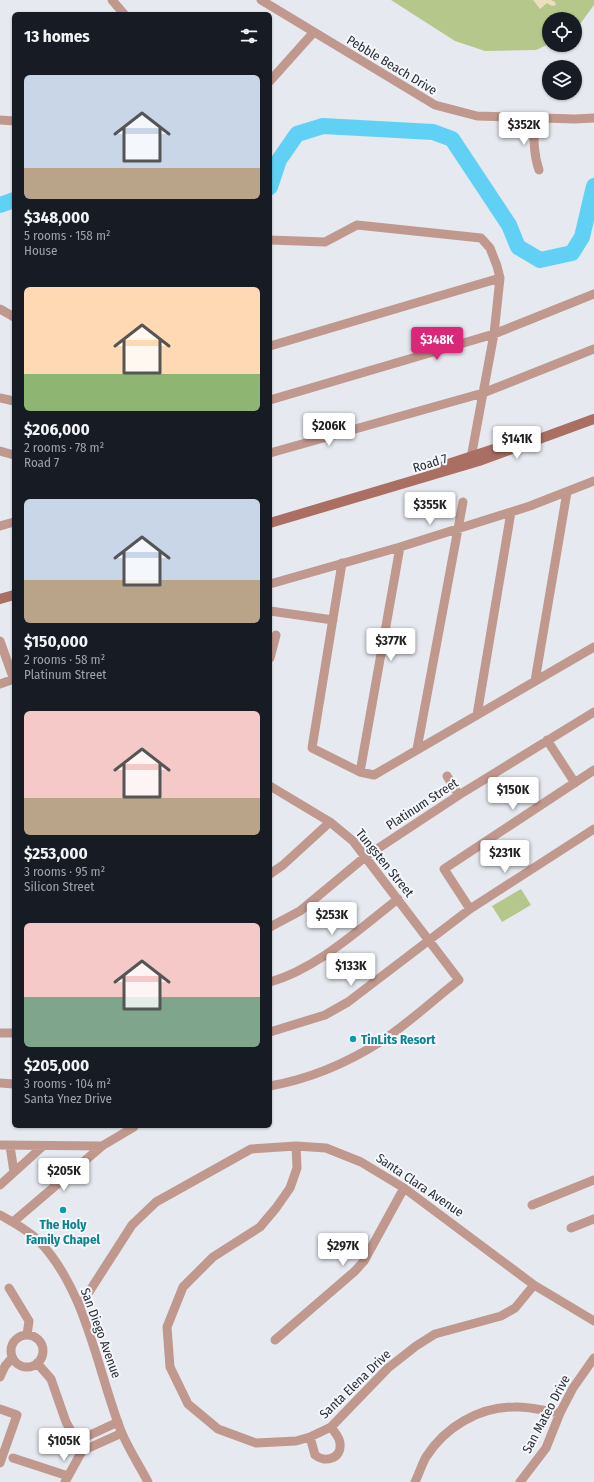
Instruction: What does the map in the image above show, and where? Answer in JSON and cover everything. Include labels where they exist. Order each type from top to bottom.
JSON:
[{"type":"street","points":[[112,0],[122,12]]},
{"type":"street","name":"Pebble Beach Drive","points":[[261,0],[435,106],[477,116],[594,118]]},
{"type":"street","points":[[272,80],[313,33]]},
{"type":"street","points":[[534,118],[535,159],[539,170]]},
{"type":"street","points":[[0,120],[12,122]]},
{"type":"street","points":[[272,240],[325,242],[357,225],[481,238],[490,248],[498,266],[500,278],[494,334],[471,460]]},
{"type":"street","points":[[272,345],[500,278]]},
{"type":"street","points":[[272,399],[494,334],[594,294]]},
{"type":"street","points":[[0,309],[12,316]]},
{"type":"street","points":[[272,452],[483,393],[594,349]]},
{"type":"street","points":[[0,398],[12,401]]},
{"type":"street","name":"Road 7","points":[[471,460],[594,414]]},
{"type":"street","name":"Road 7","points":[[272,517],[324,504],[471,460],[594,419]]},
{"type":"street","points":[[0,451],[12,454]]},
{"type":"street","points":[[272,583],[400,547],[511,512],[594,481]]},
{"type":"street","points":[[535,681],[567,492]]},
{"type":"street","points":[[418,749],[463,502]]},
{"type":"street","name":"Road 7","points":[[272,522],[324,504]]},
{"type":"street","points":[[477,715],[511,512]]},
{"type":"street","points":[[0,526],[12,523]]},
{"type":"street","points":[[360,772],[400,547]]},
{"type":"street","points":[[342,563],[312,748],[360,772],[374,775],[594,647]]},
{"type":"street","points":[[0,599],[12,596]]},
{"type":"street","points":[[272,611],[333,620]]},
{"type":"street","points":[[272,650],[276,635]]},
{"type":"street","points":[[0,641],[12,674]]},
{"type":"street","points":[[0,684],[12,681]]},
{"type":"street","name":"Platinum Street","points":[[272,926],[300,911],[365,857],[459,795],[594,712]]},
{"type":"street","points":[[547,740],[575,783]]},
{"type":"street","points":[[470,909],[444,869],[594,770]]},
{"type":"street","points":[[447,776],[459,795]]},
{"type":"street","name":"Tungsten Street","points":[[272,787],[330,822],[353,841],[460,980],[380,1042],[338,1065],[295,1080],[272,1086]]},
{"type":"street","points":[[272,873],[283,865],[330,822]]},
{"type":"street","points":[[272,1031],[325,1015],[342,1005],[470,909],[594,829]]},
{"type":"street","points":[[272,981],[301,970],[340,943],[398,899]]},
{"type":"street","points":[[0,1032],[12,1033]]},
{"type":"street","points":[[0,1083],[12,1084]]},
{"type":"street","points":[[13,1222],[102,1146],[132,1128]]},
{"type":"street","points":[[0,1145],[102,1146]]},
{"type":"street","points":[[10,1146],[14,1172]]},
{"type":"street","points":[[0,1185],[43,1146]]},
{"type":"street","name":"Santa Clara Avenue","points":[[80,1306],[132,1225],[156,1202],[251,1149],[296,1146],[326,1148],[361,1162],[404,1188],[534,1285],[594,1321]]},
{"type":"street","name":"Santa Elena Drive","points":[[296,1146],[297,1168],[290,1188],[276,1208],[260,1227],[213,1258],[183,1287],[167,1327],[170,1367],[188,1404],[218,1429],[256,1443],[296,1441],[310,1437],[331,1427],[388,1368],[416,1346],[435,1334],[501,1316],[514,1308],[534,1285]]},
{"type":"street","points":[[532,1205],[594,1180]]},
{"type":"street","points":[[274,1340],[355,1271],[364,1261],[404,1188]]},
{"type":"street","name":"San Diego Avenue","points":[[0,1215],[13,1222],[38,1240],[67,1281],[80,1306],[122,1432],[148,1482]]},
{"type":"street","points":[[571,1228],[594,1219]]},
{"type":"street","points":[[8,1288],[29,1321],[27,1335]]},
{"type":"street","points":[[27,1335],[37,1339],[42,1349],[41,1359],[37,1363],[28,1367],[23,1367],[12,1358],[11,1347],[17,1338],[27,1335]]},
{"type":"street","points":[[0,1377],[5,1366],[12,1358]]},
{"type":"street","name":"San Mateo Drive","points":[[520,1482],[546,1448],[560,1413],[574,1388],[594,1358]]},
{"type":"street","points":[[37,1363],[51,1379],[66,1422],[82,1451]]},
{"type":"street","points":[[415,1482],[426,1457],[439,1440],[453,1426],[465,1420],[487,1410],[514,1407],[560,1413]]},
{"type":"street","points":[[0,1409],[17,1415],[0,1463]]},
{"type":"street","points":[[77,1441],[118,1422]]},
{"type":"street","points":[[310,1437],[315,1455],[324,1459],[333,1458],[339,1451],[340,1442],[331,1427]]},
{"type":"street","points":[[13,1458],[67,1479],[82,1451],[122,1432]]},
{"type":"green space","points":[[391,0],[594,0],[594,5],[582,21],[582,12],[542,12],[542,47],[536,50],[485,51],[455,41]]},
{"type":"green space","points":[[521,889],[531,905],[502,922],[492,906]]},
{"type":"sand","points":[[533,0],[551,0],[555,2],[556,5],[552,6],[547,3],[540,9]]},
{"type":"waterway","points":[[272,181],[279,160],[297,134],[323,126],[433,132],[452,139],[509,225],[518,247],[540,260],[572,253],[582,237],[594,186]]},
{"type":"waterway","points":[[0,205],[12,201]]},
{"type":"place","name":"TinLits Resort","points":[[353,1039]]},
{"type":"place","name":"The Holy Family Chapel","points":[[63,1210]]}]
